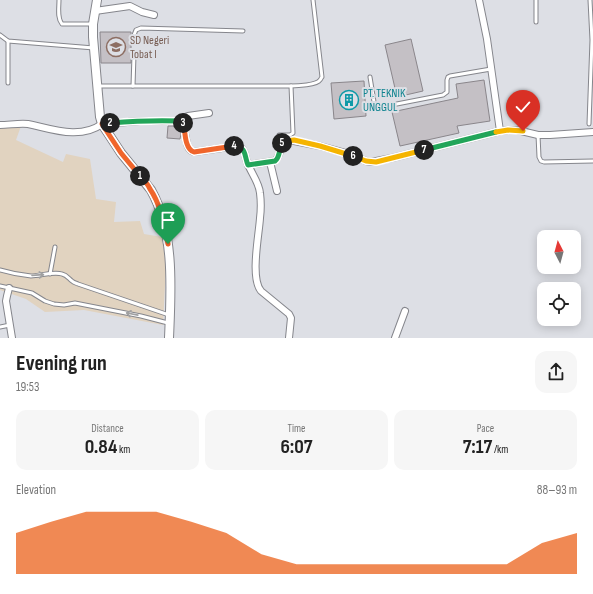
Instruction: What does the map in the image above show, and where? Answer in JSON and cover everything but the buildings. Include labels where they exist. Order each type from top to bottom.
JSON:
[{"type":"main road","points":[[97,0],[93,24],[97,86],[102,124],[121,153],[148,186],[155,196],[158,204],[169,255],[169,338]]},
{"type":"street","points":[[479,0],[487,39],[500,131]]},
{"type":"street","points":[[95,11],[130,3],[142,12],[154,15]]},
{"type":"street","points":[[0,125],[31,124],[61,132],[76,132],[97,128],[102,124],[140,121],[180,121],[184,117],[209,113]]},
{"type":"street","points":[[180,121],[184,125],[186,140],[191,152],[236,146],[242,148],[245,152],[248,165],[257,182],[260,193],[260,217],[255,262],[258,286],[261,291],[289,314],[291,318],[290,338]]},
{"type":"street","points":[[248,165],[277,160],[282,144],[289,140],[320,146],[371,162],[500,131],[516,130],[538,135],[593,132]]},
{"type":"street","points":[[270,162],[277,191]]},
{"type":"street","points":[[9,288],[6,301],[12,338]]},
{"type":"street","points":[[395,338],[405,311]]},
{"type":"lane","points":[[60,0],[59,16],[62,24],[93,24]]},
{"type":"lane","points":[[97,86],[291,86],[314,84],[321,80],[322,77],[313,0]]},
{"type":"lane","points":[[536,0],[536,22]]},
{"type":"lane","points":[[589,124],[592,102],[592,40],[590,0]]},
{"type":"lane","points":[[134,35],[136,30],[141,28],[243,31]]},
{"type":"lane","points":[[0,35],[8,41],[94,48]]},
{"type":"lane","points":[[8,41],[8,83]]},
{"type":"lane","points":[[133,86],[134,55]]},
{"type":"lane","points":[[371,109],[446,94],[448,77],[491,69]]},
{"type":"lane","points":[[370,77],[375,108]]},
{"type":"lane","points":[[279,135],[290,135],[293,133],[291,86]]},
{"type":"lane","points":[[538,135],[539,157],[541,161],[593,161]]},
{"type":"lane","points":[[50,274],[55,247]]},
{"type":"lane","points":[[0,270],[20,275],[32,276],[56,273],[62,274],[78,284],[170,319]]},
{"type":"lane","points":[[0,286],[32,293],[45,301],[54,304],[64,305],[75,303],[141,316],[170,319]]},
{"type":"lane","points":[[0,326],[10,325]]},
{"type":"shaded area","points":[[0,125],[21,126],[16,140],[63,162],[66,154],[90,159],[96,199],[116,202],[114,222],[140,221],[144,234],[162,237],[166,266],[163,325],[84,310],[45,312],[26,299],[0,290]]},
{"type":"place","name":"SD Negeri Tobat I","points":[[116,47]]},
{"type":"place","name":"PT. TEKNIK UNGGUL","points":[[349,100]]},
{"type":"route","points":[[168,244],[155,196],[121,153],[102,124],[140,121],[180,121],[184,125],[186,140],[191,152],[236,146],[242,148],[245,152],[248,165],[277,160],[283,142],[289,140],[320,146],[346,153],[366,161],[376,162],[500,131],[523,131]]}]
